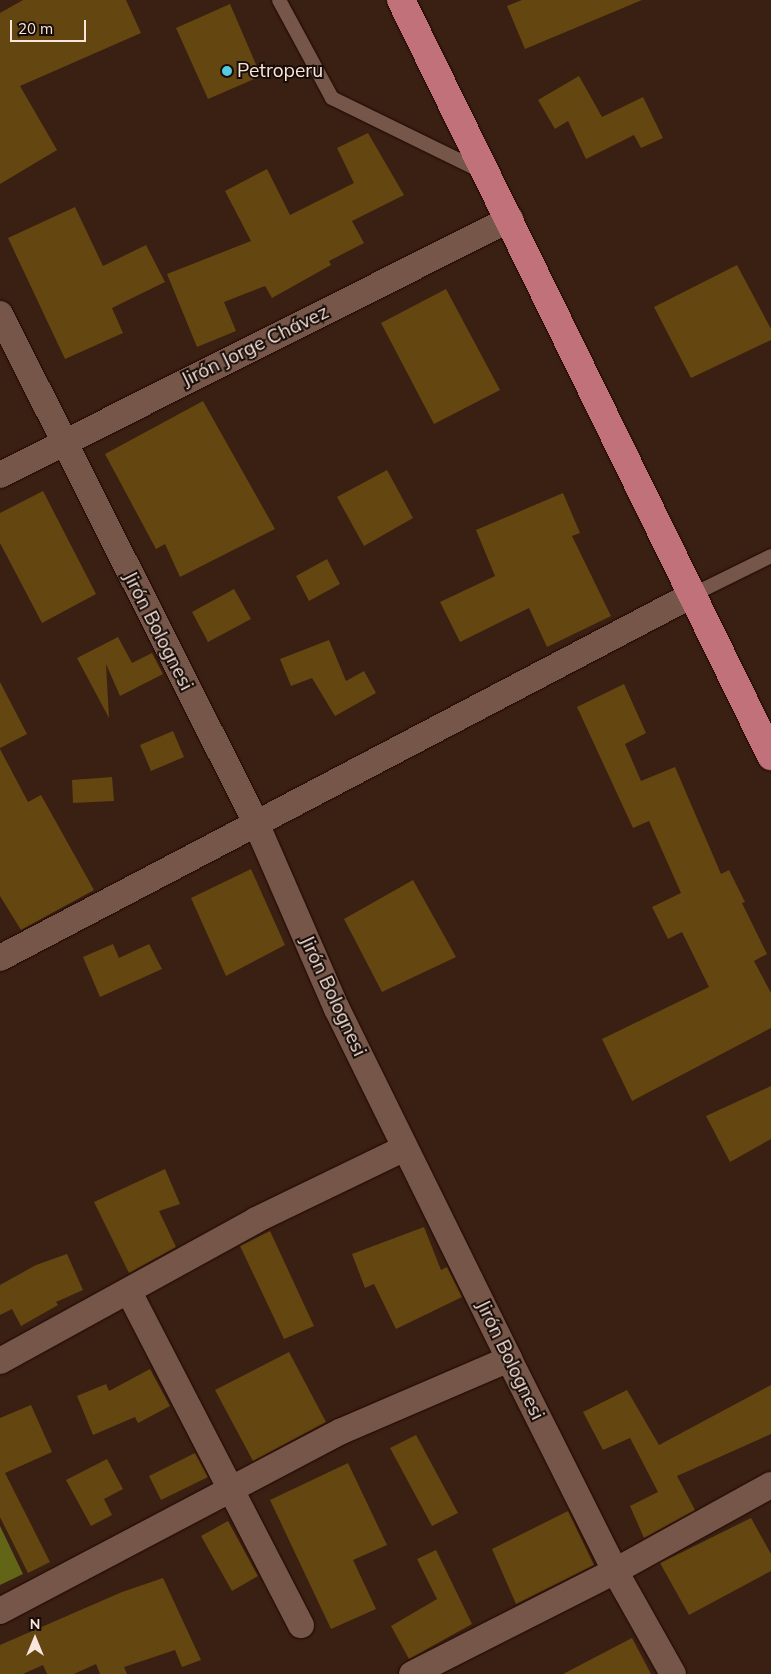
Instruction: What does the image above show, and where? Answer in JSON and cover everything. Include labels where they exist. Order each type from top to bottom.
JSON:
[{"type":"highway","points":[[401,0],[484,172],[510,219],[771,756]]},
{"type":"street","name":"Jirón Jorge Chávez","points":[[0,475],[63,441],[510,219]]},
{"type":"street","name":"Jirón Bolognesi","points":[[0,314],[256,823],[337,1009],[509,1359],[615,1571],[673,1674]]},
{"type":"street","points":[[0,958],[692,595]]},
{"type":"street","points":[[0,1360],[129,1292],[256,1220],[406,1148]]},
{"type":"street","points":[[129,1292],[228,1489],[300,1625]]},
{"type":"street","points":[[0,1612],[228,1489],[342,1431],[509,1359]]},
{"type":"street","points":[[412,1674],[615,1571],[771,1485]]},
{"type":"lane","points":[[278,0],[332,98],[484,172]]},
{"type":"lane","points":[[692,595],[771,556]]},
{"type":"shaded area","points":[[0,1526],[23,1574],[0,1585]]},
{"type":"building","points":[[23,0],[126,0],[141,33],[20,86],[57,150],[0,184],[0,13]]},
{"type":"building","points":[[522,0],[642,0],[525,49],[507,6]]},
{"type":"building","points":[[230,4],[261,76],[208,99],[176,28]]},
{"type":"building","points":[[579,76],[602,117],[643,97],[663,138],[641,148],[634,135],[586,159],[568,121],[555,129],[538,100]]},
{"type":"building","points":[[368,133],[404,195],[352,221],[364,243],[329,261],[331,265],[272,298],[265,286],[224,302],[236,331],[197,347],[167,274],[251,241],[225,191],[267,169],[290,215],[354,183],[337,148]]},
{"type":"building","points":[[75,207],[103,266],[146,245],[165,282],[112,308],[123,333],[65,359],[8,238]]},
{"type":"building","points":[[737,265],[771,329],[771,340],[691,378],[654,307]]},
{"type":"building","points":[[446,289],[500,390],[434,424],[381,323]]},
{"type":"building","points":[[203,401],[275,529],[180,577],[165,544],[156,549],[105,454]]},
{"type":"building","points":[[387,470],[413,518],[364,546],[337,497]]},
{"type":"building","points":[[43,491],[96,594],[42,623],[0,543],[0,513]]},
{"type":"building","points":[[563,493],[580,533],[572,536],[611,616],[547,647],[529,608],[460,642],[440,602],[495,576],[476,530]]},
{"type":"building","points":[[327,559],[340,584],[309,601],[296,576]]},
{"type":"building","points":[[234,589],[251,619],[208,642],[192,612]]},
{"type":"building","points":[[118,637],[132,663],[152,653],[163,674],[120,696],[106,664],[109,718],[77,658]]},
{"type":"building","points":[[329,640],[346,681],[364,671],[376,693],[335,716],[312,678],[291,686],[280,659]]},
{"type":"building","points":[[0,682],[27,734],[0,748]]},
{"type":"building","points":[[624,684],[646,733],[625,744],[641,781],[675,767],[721,874],[729,870],[745,902],[742,903],[767,954],[754,961],[771,993],[771,1028],[632,1101],[602,1039],[709,987],[682,932],[668,939],[652,907],[681,893],[649,821],[633,828],[577,707]]},
{"type":"building","points":[[173,731],[184,757],[151,771],[140,745]]},
{"type":"building","points":[[0,749],[28,802],[41,795],[94,890],[21,930],[0,896]]},
{"type":"building","points":[[112,777],[114,801],[73,803],[72,780]]},
{"type":"building","points":[[251,869],[285,945],[226,976],[191,898]]},
{"type":"building","points":[[413,880],[456,957],[382,992],[344,919]]},
{"type":"building","points":[[113,944],[119,958],[149,944],[162,969],[100,997],[83,957]]},
{"type":"building","points":[[771,1086],[771,1139],[730,1162],[706,1116]]},
{"type":"building","points":[[165,1169],[180,1204],[159,1211],[176,1247],[129,1273],[94,1202]]},
{"type":"building","points":[[424,1227],[441,1270],[447,1267],[462,1297],[396,1329],[374,1284],[365,1288],[352,1254]]},
{"type":"building","points":[[270,1231],[314,1326],[284,1339],[240,1246]]},
{"type":"building","points":[[67,1254],[83,1290],[56,1302],[58,1305],[21,1326],[12,1309],[0,1315],[0,1285],[36,1265]]},
{"type":"building","points":[[289,1352],[326,1422],[253,1461],[215,1390]]},
{"type":"building","points":[[150,1369],[170,1406],[138,1423],[135,1417],[93,1435],[77,1396],[106,1384],[109,1391]]},
{"type":"building","points":[[771,1385],[771,1434],[677,1476],[695,1510],[644,1538],[630,1506],[658,1492],[630,1438],[603,1450],[583,1412],[627,1390],[659,1445]]},
{"type":"building","points":[[31,1405],[52,1452],[5,1473],[50,1562],[28,1573],[0,1517],[0,1418]]},
{"type":"building","points":[[416,1435],[458,1513],[432,1526],[390,1448]]},
{"type":"building","points":[[195,1453],[208,1477],[161,1500],[149,1476]]},
{"type":"building","points":[[107,1459],[123,1489],[104,1499],[112,1515],[91,1526],[66,1480]]},
{"type":"building","points":[[348,1463],[387,1545],[353,1560],[376,1609],[331,1629],[270,1500]]},
{"type":"building","points":[[568,1511],[594,1565],[516,1604],[492,1549]]},
{"type":"building","points":[[751,1518],[771,1554],[771,1571],[689,1615],[660,1563]]},
{"type":"building","points":[[228,1521],[258,1576],[232,1591],[201,1536]]},
{"type":"building","points":[[436,1550],[472,1624],[409,1659],[391,1626],[437,1599],[417,1559]]},
{"type":"building","points":[[163,1578],[201,1660],[182,1667],[175,1650],[124,1667],[127,1674],[100,1674],[96,1664],[74,1674],[47,1674],[43,1665],[23,1674],[0,1674],[0,1645],[122,1592]]},
{"type":"building","points":[[632,1638],[651,1674],[563,1674]]},
{"type":"place","name":"Petroperu","points":[[227,71]]}]
